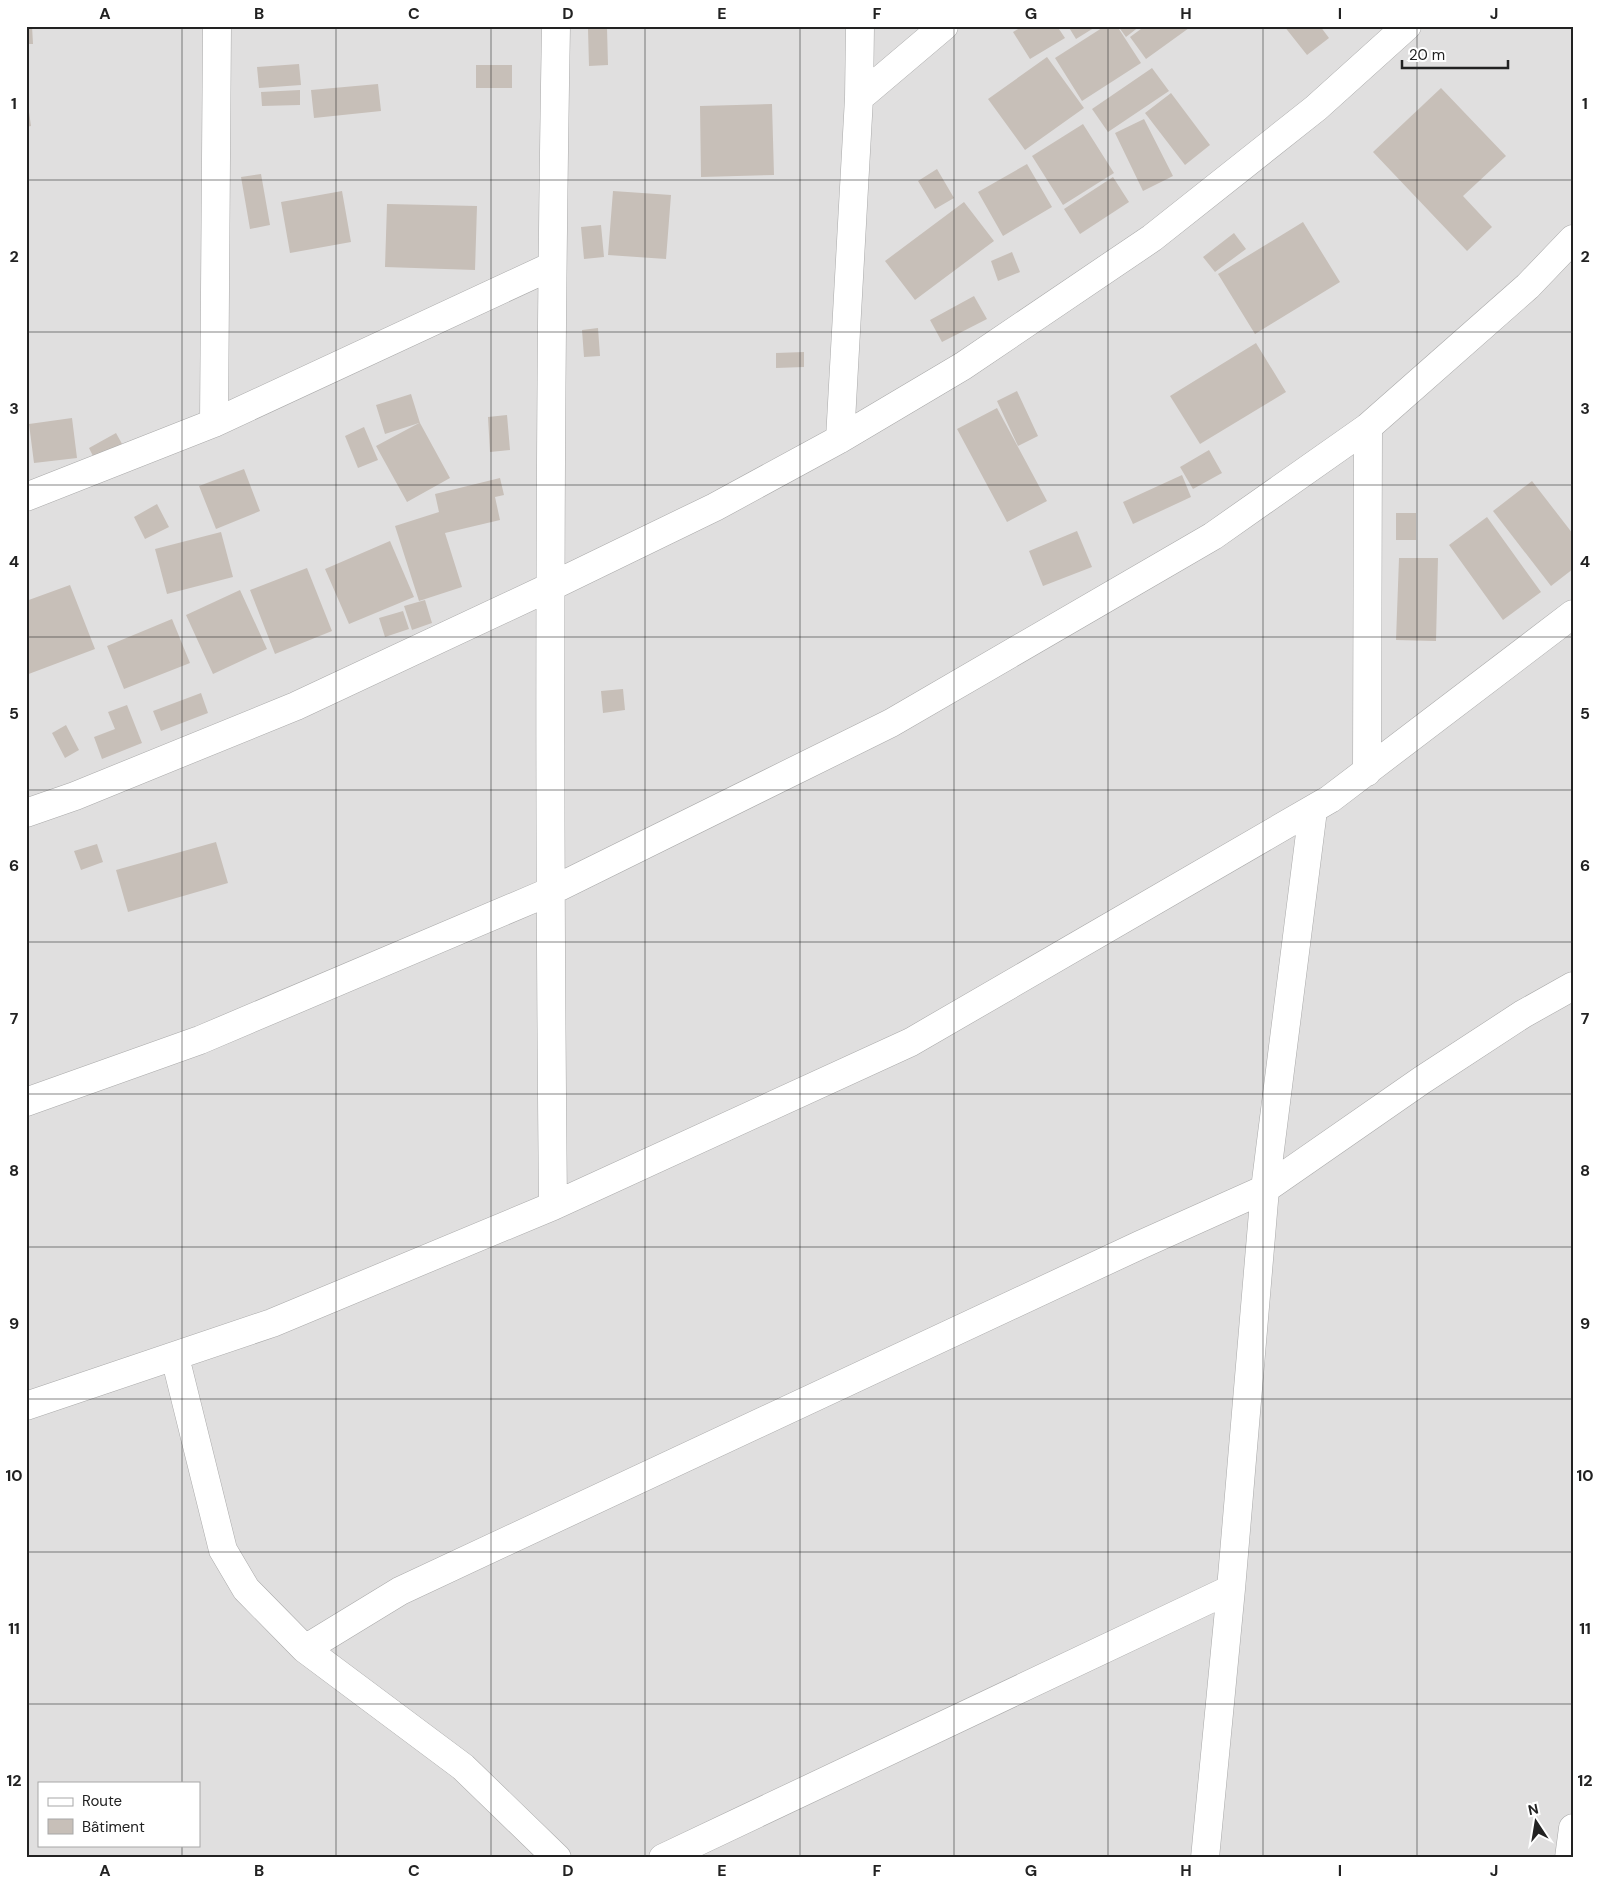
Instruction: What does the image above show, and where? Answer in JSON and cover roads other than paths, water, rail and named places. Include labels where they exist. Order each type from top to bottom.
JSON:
[{"type":"street","points":[[214,423],[217,26]]},
{"type":"street","points":[[553,1206],[549,892],[552,266],[556,26]]},
{"type":"street","points":[[840,439],[859,98],[860,26]]},
{"type":"street","points":[[859,98],[944,26]]},
{"type":"street","points":[[26,813],[75,796],[296,706],[715,507],[840,439],[962,366],[1152,238],[1316,108],[1407,26]]},
{"type":"street","points":[[26,1102],[200,1040],[549,892],[891,723],[1213,536],[1368,427],[1528,286],[1573,239]]},
{"type":"street","points":[[26,497],[214,423],[552,266]]},
{"type":"street","points":[[1367,772],[1368,427]]},
{"type":"street","points":[[26,1406],[272,1323],[553,1206],[910,1042],[1312,810],[1367,772],[1573,614]]},
{"type":"street","points":[[1205,1858],[1231,1589],[1265,1189],[1312,810]]},
{"type":"street","points":[[305,1649],[400,1591],[1140,1245],[1265,1189],[1429,1075],[1522,1014],[1573,986]]},
{"type":"street","points":[[175,1357],[223,1550],[246,1589],[305,1649],[463,1767],[557,1858]]},
{"type":"street","points":[[663,1858],[1231,1589]]},
{"type":"street","points":[[1569,1858],[1573,1828]]}]
